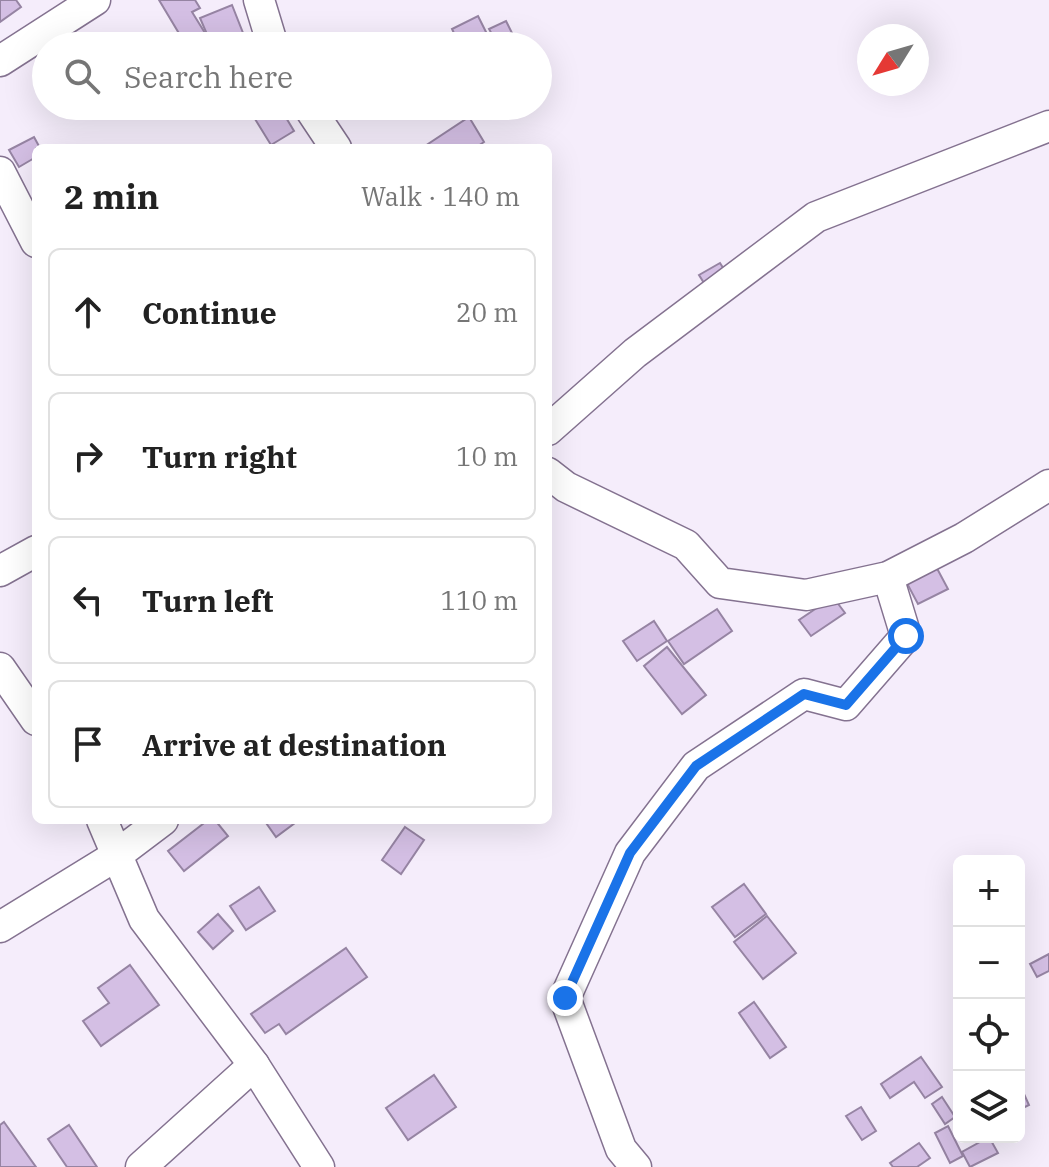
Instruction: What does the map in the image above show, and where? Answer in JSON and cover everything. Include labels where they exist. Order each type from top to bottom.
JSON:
[{"type":"street","points":[[45,32],[95,0]]},
{"type":"street","points":[[259,0],[269,32]]},
{"type":"street","points":[[0,61],[32,40]]},
{"type":"street","points":[[317,120],[333,144]]},
{"type":"street","points":[[552,426],[635,353],[816,217],[1049,126]]},
{"type":"street","points":[[0,172],[32,234]]},
{"type":"street","points":[[552,476],[566,487],[686,545],[720,583],[806,595],[888,577],[964,538],[1049,485]]},
{"type":"street","points":[[0,571],[32,553]]},
{"type":"street","points":[[636,1167],[621,1149],[565,998],[630,853],[696,766],[804,694],[846,705],[906,636],[888,577]]},
{"type":"street","points":[[0,668],[32,714]]},
{"type":"street","points":[[103,824],[114,857],[144,919],[254,1065],[319,1167]]},
{"type":"street","points":[[0,927],[114,857],[158,824]]},
{"type":"street","points":[[141,1167],[254,1065]]},
{"type":"building","points":[[0,0],[16,0],[21,7],[0,22]]},
{"type":"building","points":[[159,0],[195,0],[200,8],[192,12],[204,32],[178,32]]},
{"type":"building","points":[[232,5],[243,32],[206,32],[200,18]]},
{"type":"building","points":[[478,16],[486,32],[453,32],[452,29]]},
{"type":"building","points":[[506,21],[512,32],[491,32],[489,29]]},
{"type":"building","points":[[256,120],[287,120],[294,131],[270,144]]},
{"type":"building","points":[[464,120],[471,120],[484,142],[481,144],[428,144]]},
{"type":"building","points":[[34,137],[38,144],[32,144],[32,159],[19,167],[9,150]]},
{"type":"building","points":[[720,263],[730,279],[709,291],[699,275]]},
{"type":"building","points":[[932,559],[948,589],[918,604],[902,574]]},
{"type":"building","points":[[833,597],[845,613],[811,636],[799,620]]},
{"type":"building","points":[[717,609],[732,631],[684,664],[668,641]]},
{"type":"building","points":[[654,621],[667,641],[637,661],[623,641]]},
{"type":"building","points":[[667,647],[706,695],[682,714],[644,666]]},
{"type":"building","points":[[203,824],[218,824],[228,836],[184,871],[168,851]]},
{"type":"building","points":[[267,824],[294,824],[276,837]]},
{"type":"building","points":[[405,827],[424,840],[401,874],[382,860]]},
{"type":"building","points":[[744,884],[766,914],[735,937],[712,907]]},
{"type":"building","points":[[259,887],[275,911],[246,930],[230,906]]},
{"type":"building","points":[[218,914],[233,931],[213,949],[198,932]]},
{"type":"building","points":[[767,916],[796,953],[763,979],[734,942]]},
{"type":"building","points":[[346,948],[367,977],[286,1034],[279,1024],[265,1033],[251,1014]]},
{"type":"building","points":[[1049,954],[1049,971],[1037,977],[1030,964]]},
{"type":"building","points":[[130,965],[159,1005],[101,1046],[83,1021],[109,1003],[98,988]]},
{"type":"building","points":[[754,1002],[786,1047],[770,1058],[739,1013]]},
{"type":"building","points":[[921,1057],[942,1087],[925,1098],[914,1082],[890,1098],[881,1084]]},
{"type":"building","points":[[434,1075],[456,1107],[408,1140],[386,1108]]},
{"type":"building","points":[[942,1097],[953,1118],[945,1124],[932,1104]]},
{"type":"building","points":[[861,1107],[876,1131],[862,1140],[846,1116]]},
{"type":"building","points":[[4,1122],[36,1167],[0,1167],[0,1125]]},
{"type":"building","points":[[69,1125],[97,1167],[67,1167],[48,1139]]},
{"type":"building","points":[[948,1126],[953,1143],[956,1143],[963,1156],[950,1163],[935,1133]]},
{"type":"building","points":[[919,1143],[930,1158],[917,1167],[893,1167],[890,1163]]},
{"type":"building","points":[[978,1143],[992,1143],[998,1153],[970,1167],[962,1152]]},
{"type":"route","points":[[565,998],[630,853],[696,766],[804,694],[846,705],[906,636]]}]
